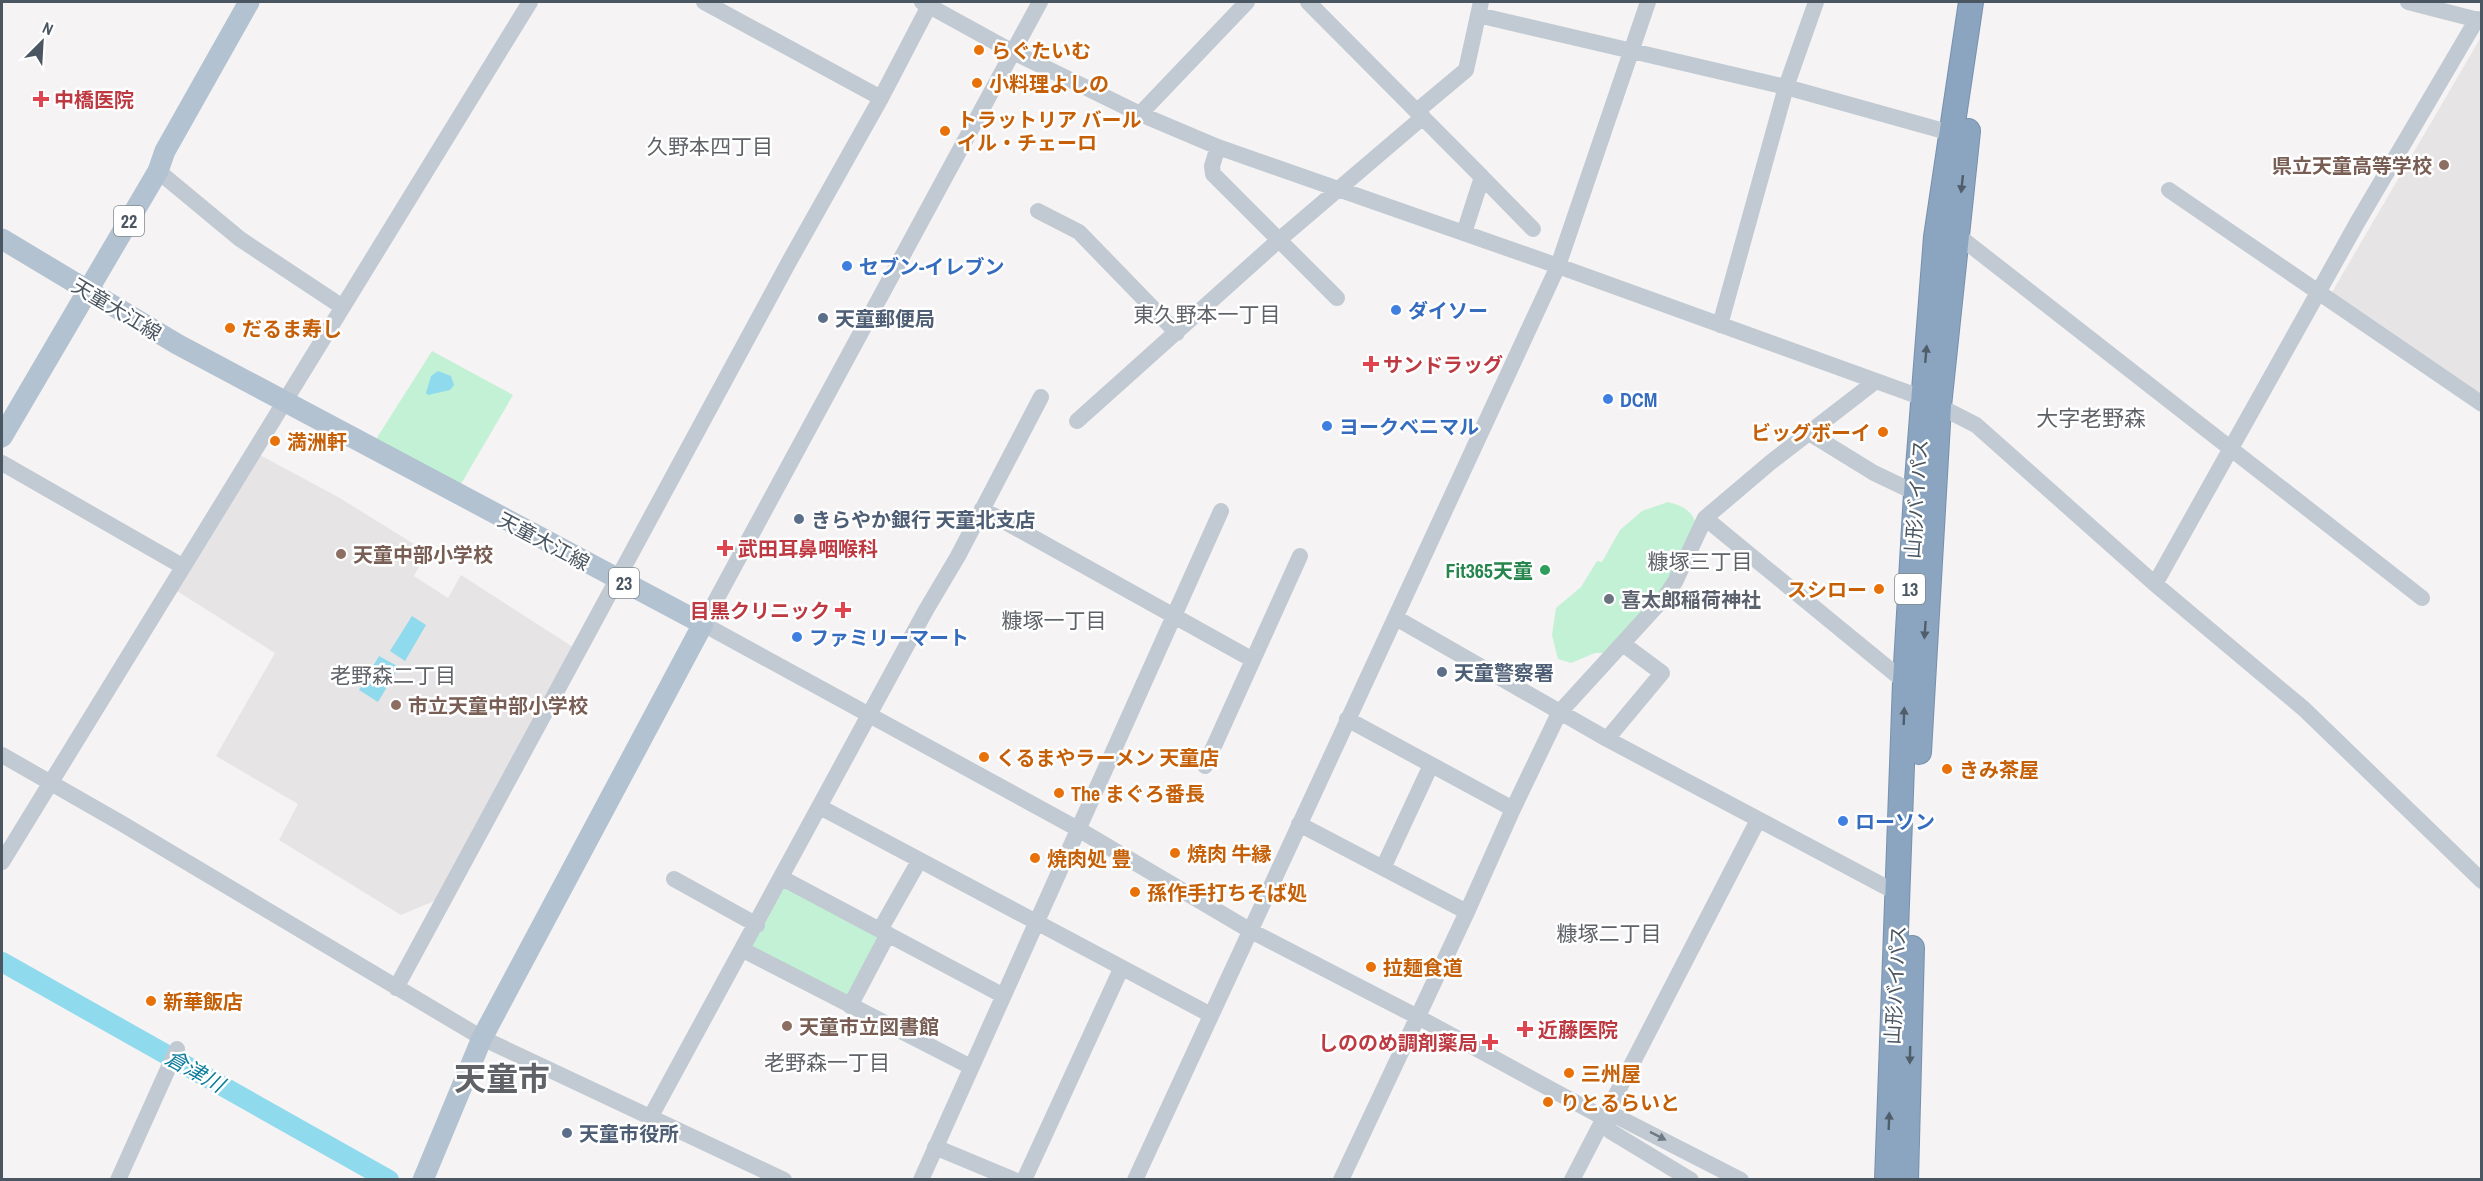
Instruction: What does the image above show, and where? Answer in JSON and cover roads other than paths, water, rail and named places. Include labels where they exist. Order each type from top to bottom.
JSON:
[{"type":"highway","name":"山形バイパス","points":[[1906,1179],[1936,237],[1971,2]]},
{"type":"highway","name":"山形バイパス","points":[[1887,1179],[1905,682],[1916,493],[1956,234],[1967,138],[1987,2]]},
{"type":"main road","name":"22","points":[[2,437],[158,171],[165,151],[219,51],[249,2]]},
{"type":"main road","name":"天童大江線","points":[[2,239],[177,344],[703,624]]},
{"type":"main road","points":[[423,1179],[482,1038],[703,624]]},
{"type":"street","points":[[2,862],[341,306],[530,2]]},
{"type":"street","points":[[704,2],[880,98]]},
{"type":"street","points":[[1040,2],[703,624],[1078,829],[1251,931],[1416,1016],[1604,1118],[1610,1131],[1691,1179]]},
{"type":"street","points":[[1140,114],[1247,2]]},
{"type":"street","points":[[1308,2],[1533,229]]},
{"type":"street","points":[[1135,1179],[1558,266],[1648,2]]},
{"type":"street","points":[[1720,325],[1786,87],[1816,2]]},
{"type":"street","points":[[2155,584],[2342,249],[2479,20],[2408,2]]},
{"type":"street","points":[[396,988],[880,98],[927,3],[1013,52],[1140,114],[1218,147],[1558,266],[1876,381],[1931,402],[1976,425],[2155,584],[2304,709],[2481,881]]},
{"type":"street","points":[[1077,421],[1338,190],[1466,70],[1479,8],[1631,53],[1786,87],[1952,133]]},
{"type":"street","points":[[1218,147],[1212,166],[1214,174],[1337,298]]},
{"type":"street","points":[[158,171],[240,239],[341,306]]},
{"type":"street","points":[[1464,233],[1482,177]]},
{"type":"street","points":[[2169,190],[2481,404]]},
{"type":"street","points":[[1038,211],[1079,232],[1177,333]]},
{"type":"street","points":[[1956,234],[2422,598]]},
{"type":"street","points":[[1341,1179],[1559,713],[1664,598],[1675,582],[1705,518],[1876,381]]},
{"type":"street","points":[[650,1118],[757,925],[1041,397]]},
{"type":"street","points":[[1809,433],[1874,473],[1916,493]]},
{"type":"street","points":[[2,463],[182,567]]},
{"type":"street","points":[[982,509],[1253,660]]},
{"type":"street","points":[[921,1179],[1221,511]]},
{"type":"street","points":[[1705,518],[1905,682]]},
{"type":"street","points":[[1205,766],[1300,556]]},
{"type":"street","points":[[1396,618],[1559,713],[1899,894]]},
{"type":"street","points":[[1607,739],[1662,673],[1623,644]]},
{"type":"street","points":[[1347,719],[1513,809]]},
{"type":"street","points":[[2,755],[482,1038],[784,1179]]},
{"type":"street","points":[[1383,868],[1431,765]]},
{"type":"street","points":[[820,807],[1211,1015]]},
{"type":"street","points":[[1572,1179],[1758,820]]},
{"type":"street","points":[[1299,824],[1467,912]]},
{"type":"street","points":[[850,1006],[919,861]]},
{"type":"street","points":[[782,878],[1002,995]]},
{"type":"street","points":[[674,879],[757,925]]},
{"type":"street","points":[[743,950],[971,1067]]},
{"type":"street","points":[[1024,1179],[1121,969]]},
{"type":"street","points":[[118,1179],[177,1049]]},
{"type":"street","points":[[1604,1118],[1616,1116],[1741,1179]]},
{"type":"street","points":[[935,1147],[1014,1179]]},
{"type":"water","points":[[438,371],[451,376],[454,385],[450,390],[428,395],[426,393],[431,376]]},
{"type":"water","points":[[412,616],[426,625],[405,661],[390,651]]},
{"type":"water","points":[[379,656],[399,667],[378,702],[359,690]]},
{"type":"waterway","name":"倉津川","points":[[2,962],[389,1180]]},
{"type":"place","name":"らぐたいむ","points":[[979,50]]},
{"type":"place","name":"小料理よしの","points":[[977,83]]},
{"type":"place","name":"中橋医院","points":[[41,99]]},
{"type":"place","name":"トラットリア バール イル・チェーロ","points":[[945,131]]},
{"type":"place","name":"県立天童高等学校","points":[[2444,165]]},
{"type":"place","name":"セブン-イレブン","points":[[847,266]]},
{"type":"place","name":"ダイソー","points":[[1396,310]]},
{"type":"place","name":"天童郵便局","points":[[823,318]]},
{"type":"place","name":"だるま寿し","points":[[230,328]]},
{"type":"place","name":"サンドラッグ","points":[[1371,364]]},
{"type":"place","name":"DCM","points":[[1608,399]]},
{"type":"place","name":"ヨークベニマル","points":[[1327,426]]},
{"type":"place","name":"ビッグボーイ","points":[[1883,432]]},
{"type":"place","name":"満洲軒","points":[[275,441]]},
{"type":"place","name":"きらやか銀行 天童北支店","points":[[799,519]]},
{"type":"place","name":"武田耳鼻咽喉科","points":[[725,548]]},
{"type":"place","name":"天童中部小学校","points":[[341,554]]},
{"type":"place","name":"Fit365天童","points":[[1545,570]]},
{"type":"place","name":"スシロー","points":[[1879,589]]},
{"type":"place","name":"喜太郎稲荷神社","points":[[1609,599]]},
{"type":"place","name":"目黒クリニック","points":[[843,610]]},
{"type":"place","name":"ファミリーマート","points":[[797,637]]},
{"type":"place","name":"天童警察署","points":[[1442,672]]},
{"type":"place","name":"市立天童中部小学校","points":[[396,705]]},
{"type":"place","name":"くるまやラーメン 天童店","points":[[984,757]]},
{"type":"place","name":"きみ茶屋","points":[[1947,769]]},
{"type":"place","name":"The まぐろ番長","points":[[1059,793]]},
{"type":"place","name":"ローソン","points":[[1843,821]]},
{"type":"place","name":"焼肉 牛縁","points":[[1175,853]]},
{"type":"place","name":"焼肉処 豊","points":[[1035,858]]},
{"type":"place","name":"孫作手打ちそば処","points":[[1135,892]]},
{"type":"place","name":"拉麺食道","points":[[1371,967]]},
{"type":"place","name":"新華飯店","points":[[151,1001]]},
{"type":"place","name":"天童市立図書館","points":[[787,1026]]},
{"type":"place","name":"近藤医院","points":[[1525,1029]]},
{"type":"place","name":"しののめ調剤薬局","points":[[1490,1042]]},
{"type":"place","name":"三州屋","points":[[1569,1073]]},
{"type":"place","name":"りとるらいと","points":[[1548,1102]]},
{"type":"place","name":"天童市役所","points":[[567,1133]]},
{"type":"district","name":"久野本四丁目","points":[[710,146]]},
{"type":"district","name":"東久野本一丁目","points":[[1207,314]]},
{"type":"district","name":"大字老野森","points":[[2091,418]]},
{"type":"district","name":"糠塚三丁目","points":[[1700,561]]},
{"type":"district","name":"糠塚一丁目","points":[[1054,620]]},
{"type":"district","name":"老野森二丁目","points":[[393,675]]},
{"type":"district","name":"糠塚二丁目","points":[[1609,933]]},
{"type":"district","name":"老野森一丁目","points":[[827,1062]]},
{"type":"district","name":"天童市","points":[[502,1078]]}]
